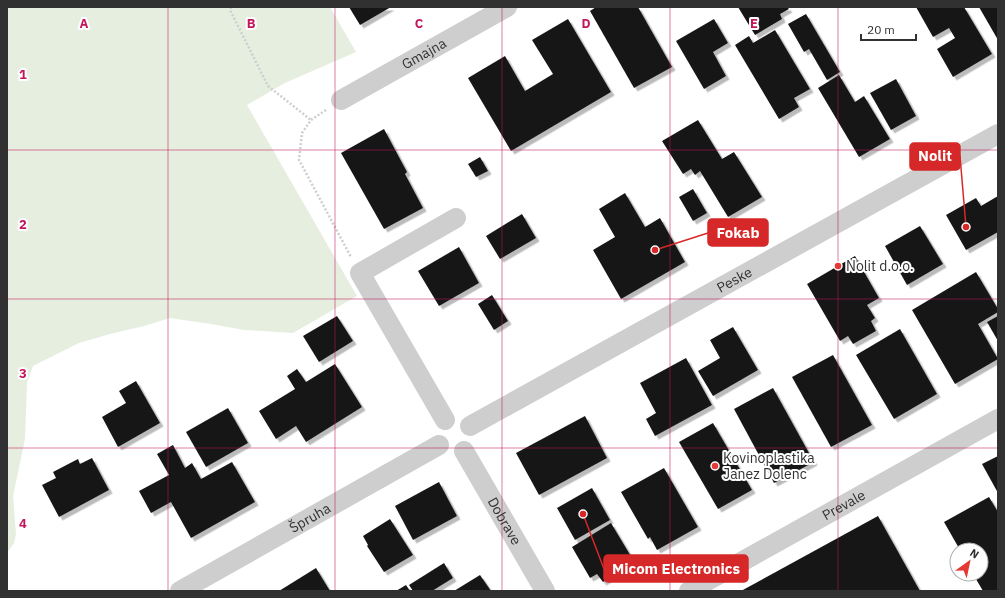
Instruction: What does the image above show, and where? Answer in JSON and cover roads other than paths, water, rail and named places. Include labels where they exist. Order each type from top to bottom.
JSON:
[{"type":"street","name":"Gmajna","points":[[341,100],[508,7]]},
{"type":"street","name":"Peske","points":[[470,426],[998,134]]},
{"type":"street","points":[[445,420],[360,273],[456,218]]},
{"type":"street","points":[[450,418],[461,419],[470,426],[472,432],[471,442],[464,451],[453,454],[447,452],[439,445],[436,434],[438,428],[445,420],[450,418]]},
{"type":"street","name":"Prevale","points":[[689,591],[998,420]]},
{"type":"street","name":"Špruha","points":[[180,591],[439,445]]},
{"type":"street","name":"Dobrave","points":[[464,451],[545,591]]},
{"type":"place","name":"Nolit","points":[[966,227]]},
{"type":"place","name":"Fokab","points":[[655,250]]},
{"type":"place","name":"Nolit d.o.o.","points":[[838,266]]},
{"type":"place","name":"Kovinoplastika Janez Dolenc","points":[[715,466]]},
{"type":"place","name":"Micom Electronics","points":[[583,514]]}]
